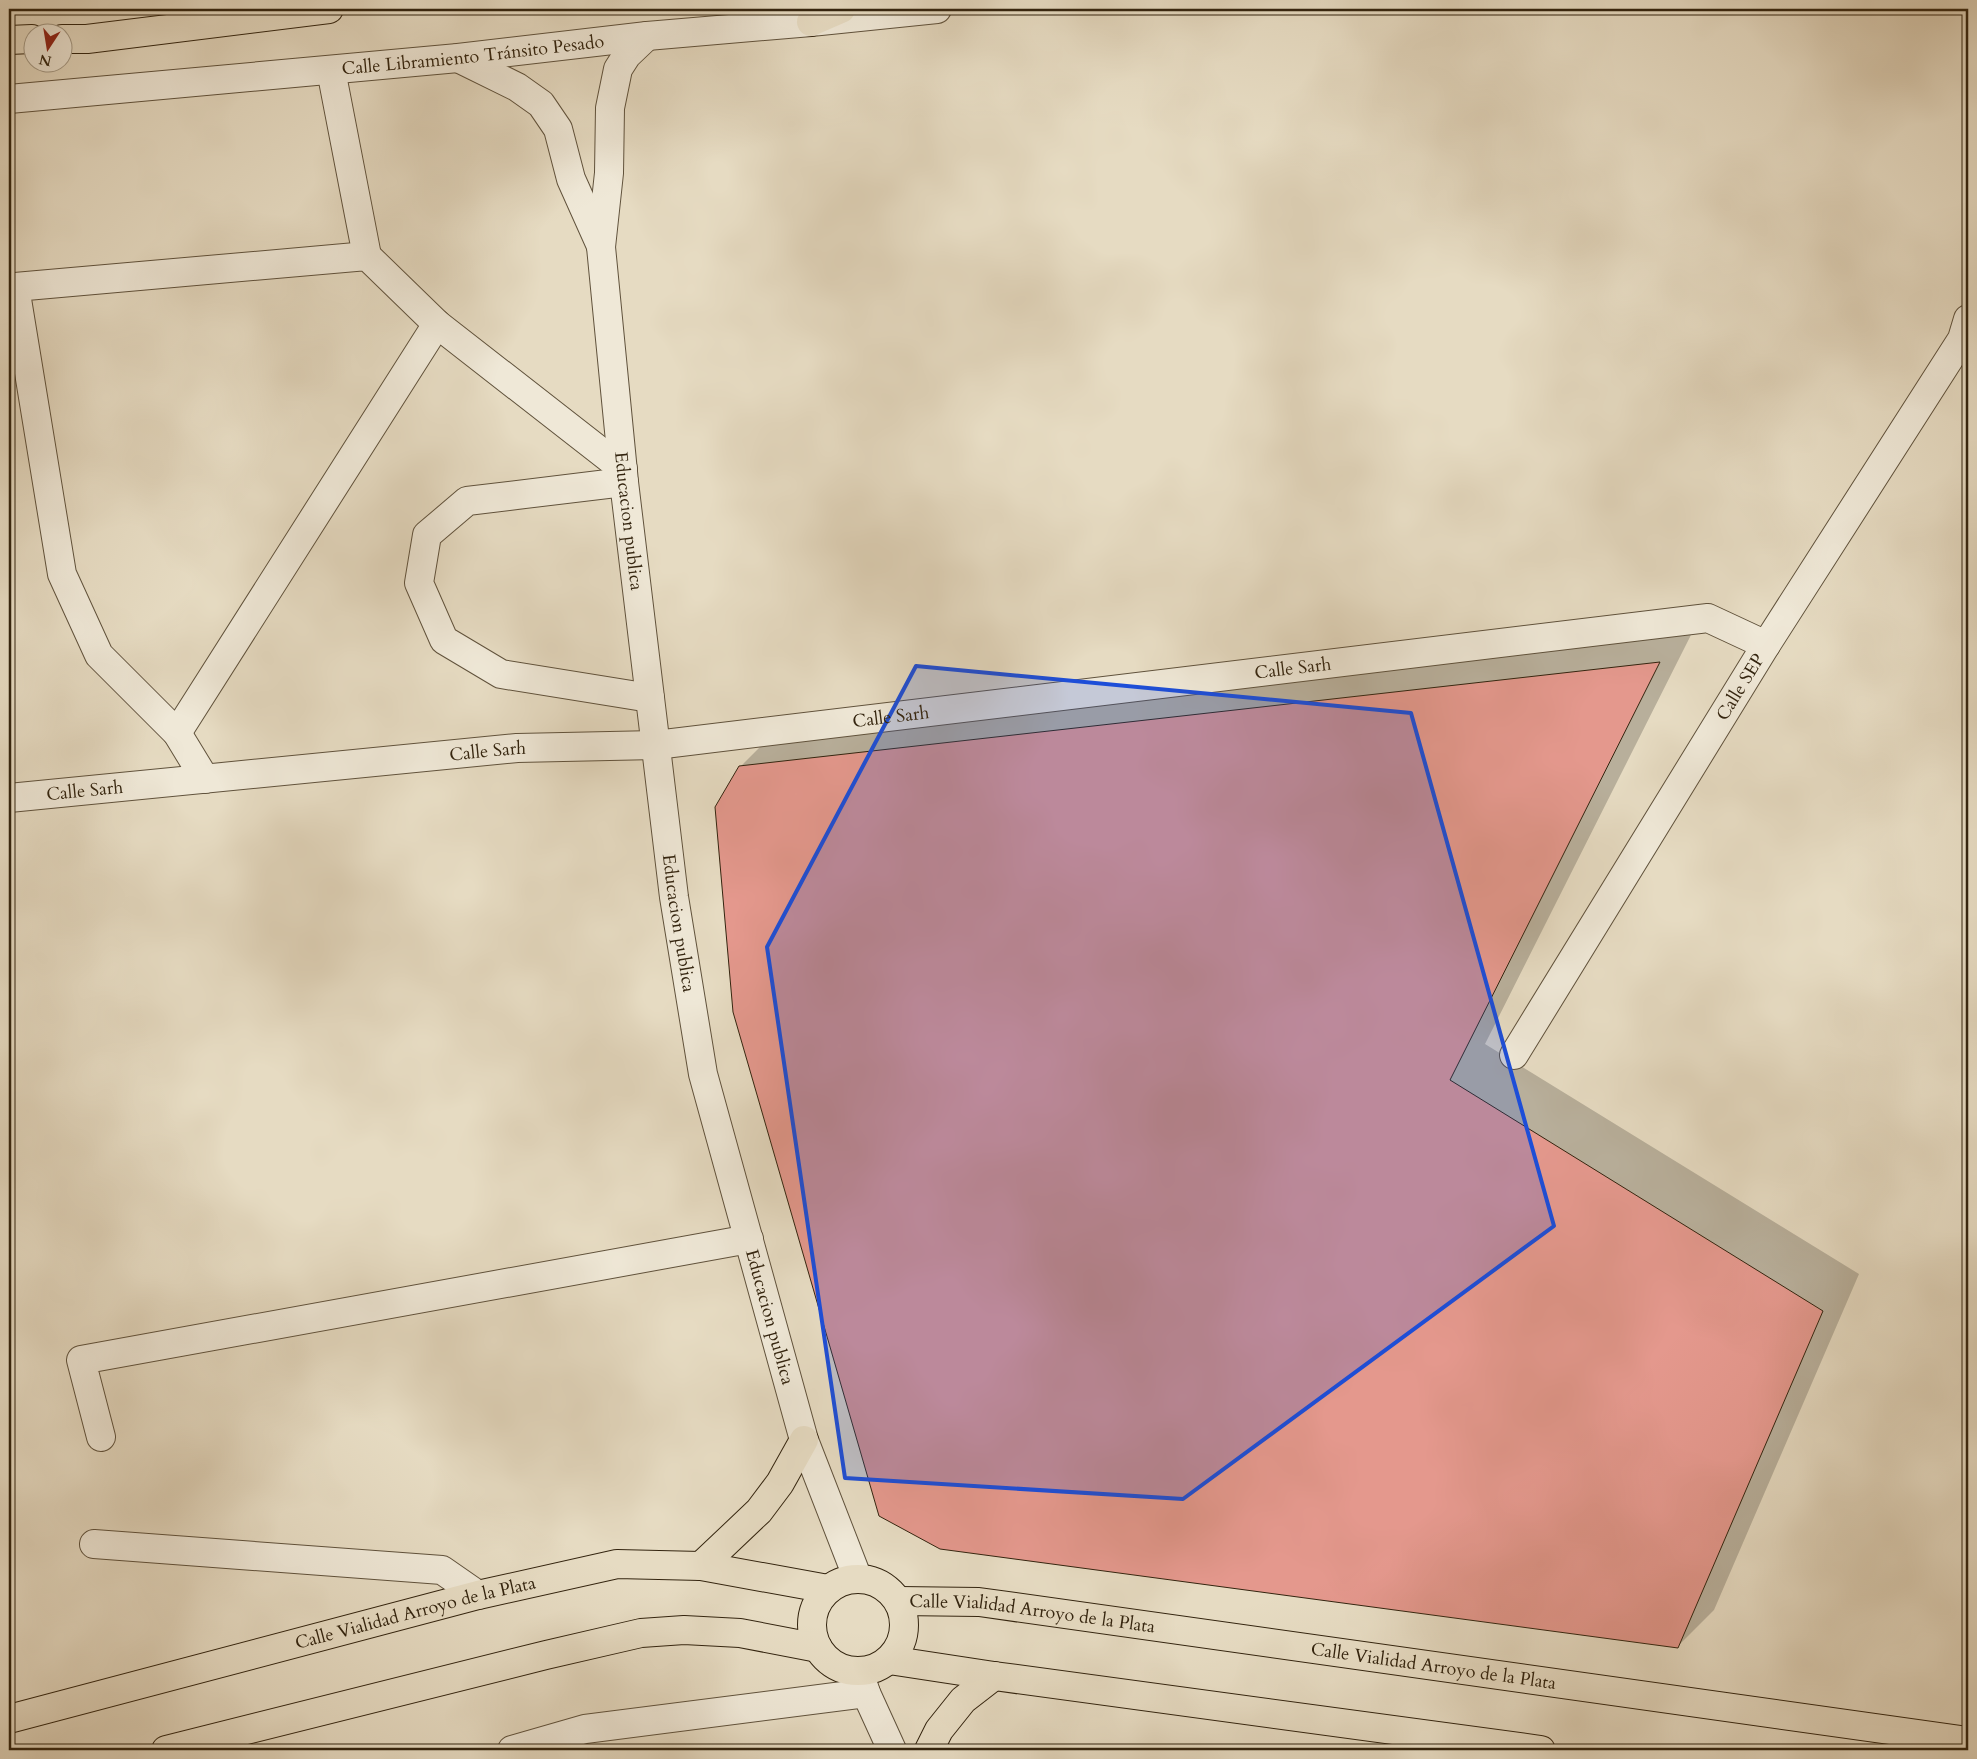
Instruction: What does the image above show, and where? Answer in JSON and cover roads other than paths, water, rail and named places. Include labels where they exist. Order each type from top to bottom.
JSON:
[{"type":"main road","points":[[72,39],[329,9]]},
{"type":"main road","points":[[811,22],[841,9]]},
{"type":"main road","points":[[9,40],[22,39]]},
{"type":"main road","points":[[701,1566],[759,1510],[780,1483],[804,1440]]},
{"type":"main road","name":"Calle Vialidad Arroyo de la Plata","points":[[9,1718],[478,1595],[617,1564],[701,1566],[828,1589]]},
{"type":"main road","points":[[858,1579],[874,1581],[888,1589],[898,1601],[904,1616],[904,1632],[899,1647],[889,1660],[875,1668],[863,1682],[829,1660],[818,1648],[813,1633],[812,1617],[818,1602],[828,1589],[842,1581],[858,1579]]},
{"type":"main road","name":"Calle Vialidad Arroyo de la Plata","points":[[898,1601],[979,1602],[1968,1741]]},
{"type":"main road","points":[[166,1750],[641,1633],[684,1630],[740,1633],[818,1648]]},
{"type":"main road","points":[[889,1660],[1541,1750]]},
{"type":"main road","points":[[929,1750],[939,1730],[963,1700],[994,1676]]},
{"type":"street","name":"Calle Libramiento Tránsito Pesado","points":[[9,99],[458,58],[647,36],[937,9]]},
{"type":"street","points":[[601,247],[609,173],[610,108],[616,79],[618,70],[626,55],[647,36]]},
{"type":"street","points":[[458,58],[517,87],[541,104],[558,129],[571,179],[601,247]]},
{"type":"street","points":[[332,70],[367,256],[437,324],[623,476]]},
{"type":"street","name":"Educacion publica","points":[[601,247],[623,476],[674,898],[703,1074],[804,1440],[858,1579]]},
{"type":"street","points":[[205,779],[177,733],[99,655],[62,574],[12,279],[367,256]]},
{"type":"street","name":"Calle SEP","points":[[1514,1055],[1766,645],[1962,339],[1968,319]]},
{"type":"street","points":[[177,733],[437,324]]},
{"type":"street","points":[[623,476],[467,501],[427,535],[419,583],[444,640],[501,674],[650,698]]},
{"type":"street","name":"Calle Sarh","points":[[9,798],[517,748],[656,745],[1708,618],[1766,645]]},
{"type":"street","points":[[101,1437],[82,1360],[749,1239]]},
{"type":"street","points":[[94,1544],[442,1570],[478,1595]]},
{"type":"street","points":[[512,1750],[585,1729],[863,1682],[892,1750]]}]
